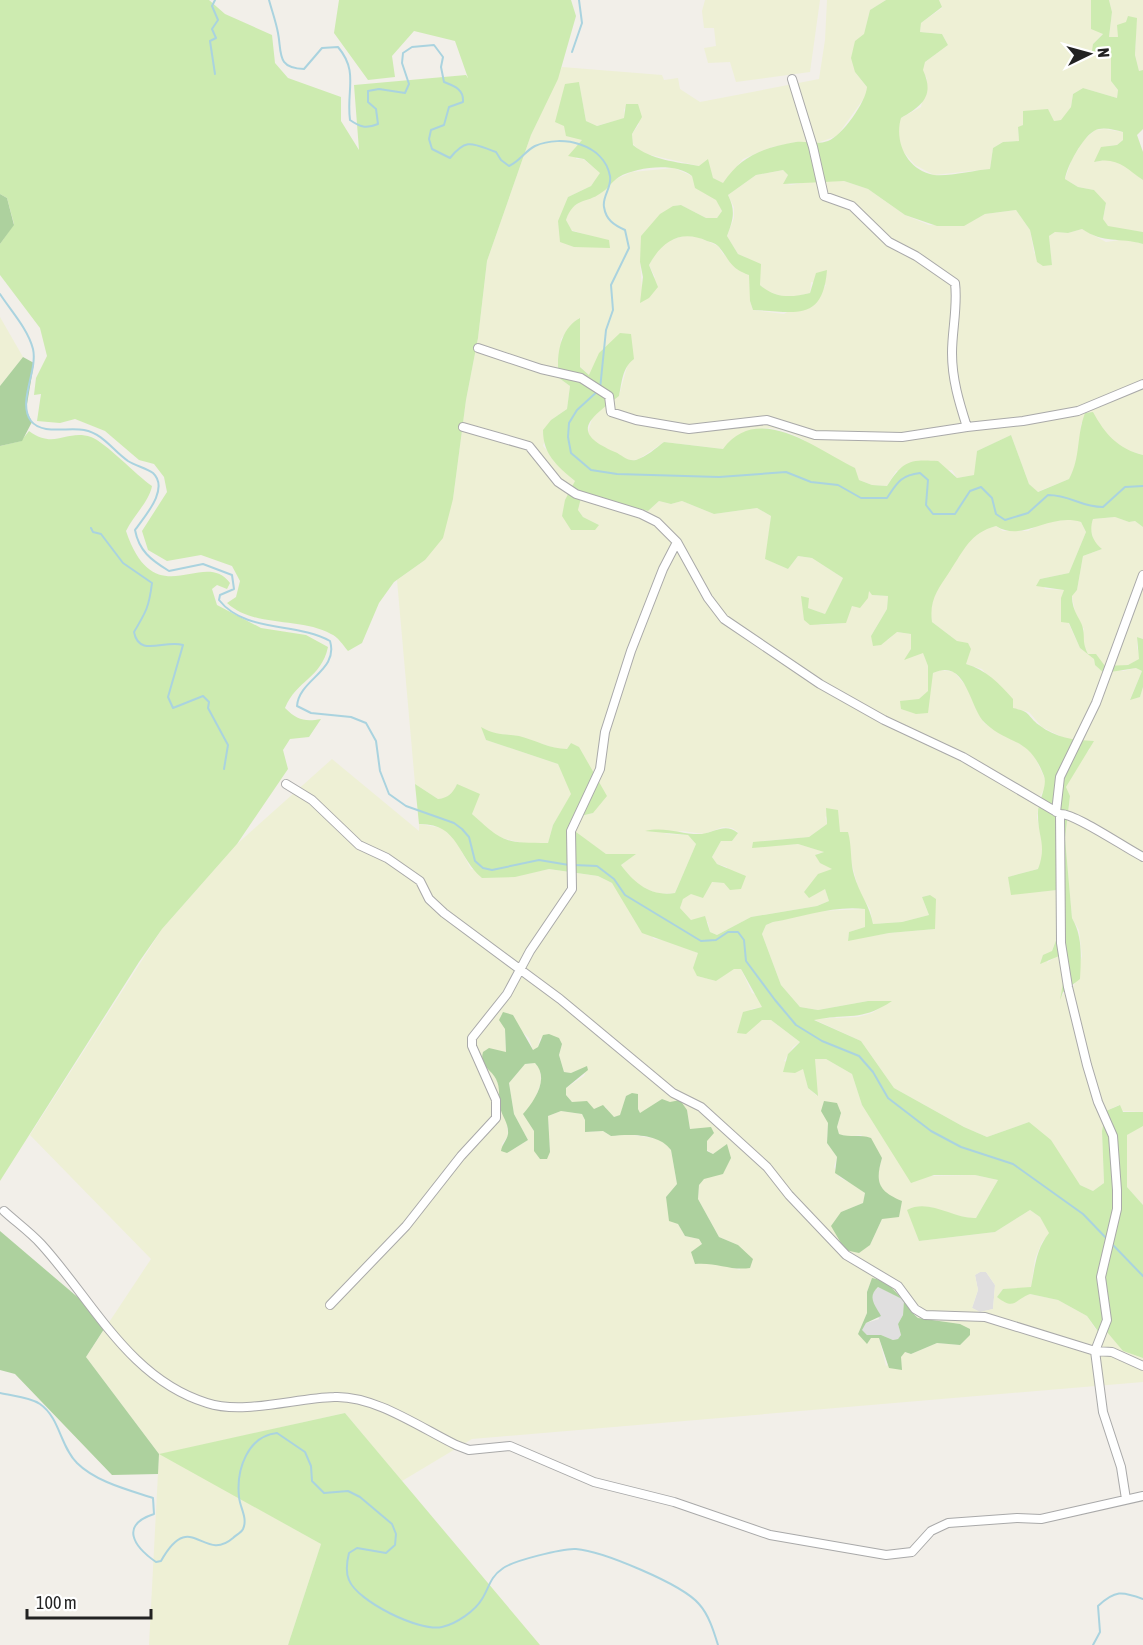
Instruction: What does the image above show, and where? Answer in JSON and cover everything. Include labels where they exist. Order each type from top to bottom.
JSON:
[{"type":"street","points":[[792,79],[813,147],[824,196],[852,206],[889,242],[916,255],[955,283],[957,297],[951,355],[955,391],[966,427]]},
{"type":"street","points":[[478,348],[541,369],[581,378],[609,396],[611,412],[636,420],[689,429],[739,421],[767,420],[815,435],[866,438],[902,437],[1023,421],[1078,411],[1143,384]]},
{"type":"street","points":[[463,428],[529,446],[558,482],[576,494],[641,514],[657,522],[676,542],[708,598],[724,619],[820,684],[884,720],[963,757],[1058,813],[1065,813],[1085,823],[1143,857]]},
{"type":"street","points":[[330,1305],[406,1226],[461,1156],[496,1118],[496,1100],[472,1047],[472,1038],[507,994],[519,970],[572,889],[571,831],[600,769],[605,732],[630,651],[676,542]]},
{"type":"street","points":[[1126,1499],[1121,1467],[1103,1412],[1095,1351],[1107,1320],[1101,1277],[1117,1209],[1113,1136],[1087,1065],[1068,987],[1061,943],[1058,813],[1060,777],[1096,703],[1143,575]]},
{"type":"street","points":[[286,784],[312,800],[359,845],[387,858],[420,881],[429,899],[444,913],[560,999],[673,1093],[701,1107],[767,1167],[789,1195],[846,1255],[897,1286],[915,1309],[925,1316],[986,1317],[1095,1351],[1112,1352],[1143,1366]]},
{"type":"street","points":[[4,1211],[41,1244],[139,1364],[176,1390],[207,1403],[224,1407],[246,1406],[335,1396],[378,1406],[456,1446],[470,1450],[510,1446],[594,1482],[674,1502],[742,1527],[770,1535],[886,1555],[912,1552],[931,1531],[948,1523],[1017,1518],[1041,1519],[1143,1496]]},
{"type":"shaded area","points":[[986,1272],[995,1285],[993,1309],[980,1312],[972,1308],[978,1290],[975,1275]]},
{"type":"shaded area","points":[[879,1287],[904,1300],[903,1315],[898,1324],[901,1335],[898,1339],[867,1335],[861,1330],[866,1323],[879,1319],[872,1300],[873,1292]]},
{"type":"green space","points":[[0,0],[209,0],[225,14],[272,35],[275,63],[288,78],[341,97],[341,121],[359,150],[354,85],[466,75],[468,78],[455,41],[414,31],[392,56],[395,77],[368,80],[334,33],[339,0],[571,0],[576,16],[558,79],[531,135],[487,261],[478,338],[466,400],[453,499],[443,538],[425,560],[394,582],[379,603],[362,643],[348,651],[336,637],[319,629],[250,616],[227,603],[236,597],[240,581],[232,566],[201,555],[167,561],[148,550],[142,531],[167,492],[164,477],[154,464],[139,460],[105,431],[75,419],[60,423],[37,421],[41,394],[34,395],[36,378],[47,356],[40,328],[0,275],[0,244],[14,224],[7,198],[0,194]]},
{"type":"green space","points":[[705,0],[820,0],[810,72],[736,82],[730,62],[708,63],[704,48],[716,46],[714,28],[704,28],[702,11]]},
{"type":"green space","points":[[827,0],[886,0],[870,10],[855,72],[867,87],[867,94],[837,136],[817,143],[797,142],[772,147],[743,159],[723,184],[713,178],[710,171],[699,166],[642,153],[633,144],[632,134],[639,124],[624,108],[625,118],[596,126],[586,121],[579,82],[564,126],[582,140],[576,159],[583,159],[601,173],[591,186],[568,197],[560,242],[594,237],[571,230],[566,220],[569,210],[585,198],[601,193],[614,180],[632,172],[674,168],[692,176],[696,188],[716,199],[722,211],[717,218],[706,218],[681,205],[673,206],[640,262],[642,289],[655,277],[649,265],[657,250],[666,242],[685,235],[698,237],[718,246],[723,254],[750,275],[750,301],[753,310],[784,314],[822,291],[826,285],[811,282],[810,293],[797,296],[785,297],[768,292],[760,285],[759,274],[747,258],[738,254],[727,236],[734,218],[734,207],[728,195],[756,175],[783,170],[788,175],[784,183],[791,185],[818,180],[844,181],[868,189],[905,215],[929,225],[963,226],[985,214],[1016,210],[1030,230],[1034,253],[1052,265],[1049,236],[1055,232],[1068,233],[1082,229],[1106,242],[1127,239],[1143,244],[1143,455],[1123,449],[1104,432],[1081,423],[1079,459],[1069,479],[1037,492],[1029,484],[1011,435],[977,451],[975,475],[957,478],[952,470],[896,471],[887,486],[872,485],[859,480],[801,438],[784,430],[770,428],[758,429],[723,449],[664,442],[639,459],[630,461],[597,444],[589,438],[588,432],[593,416],[619,396],[628,363],[590,375],[580,367],[579,318],[561,339],[559,378],[570,386],[567,409],[551,420],[543,446],[575,481],[562,516],[599,525],[583,517],[578,510],[582,494],[648,511],[659,501],[671,504],[682,501],[714,514],[757,508],[771,516],[766,559],[788,569],[798,556],[812,558],[843,578],[825,614],[808,608],[804,620],[821,625],[845,623],[852,606],[869,590],[872,595],[888,596],[887,609],[871,636],[888,640],[896,632],[912,634],[912,649],[905,659],[923,652],[928,666],[928,688],[933,673],[940,670],[954,672],[966,686],[984,723],[1032,751],[1045,779],[1046,786],[1040,796],[1037,817],[1044,853],[1038,869],[1008,877],[1036,892],[1057,890],[1058,935],[1047,963],[1058,955],[1062,962],[1064,977],[1061,996],[1074,986],[1082,956],[1079,930],[1072,918],[1065,838],[1070,796],[1066,787],[1083,756],[1090,749],[1079,740],[1068,740],[1042,727],[1029,712],[1013,708],[982,669],[965,664],[957,641],[932,622],[930,608],[936,588],[966,544],[982,530],[996,526],[1003,531],[1028,531],[1044,522],[1074,519],[1081,522],[1086,532],[1069,573],[1040,579],[1045,589],[1065,590],[1068,622],[1080,648],[1088,654],[1081,638],[1084,629],[1076,618],[1072,595],[1077,590],[1083,556],[1102,549],[1095,544],[1090,528],[1093,519],[1115,517],[1129,522],[1135,521],[1143,527],[1143,639],[1137,637],[1140,659],[1128,665],[1113,667],[1105,666],[1094,659],[1095,665],[1123,671],[1136,668],[1142,671],[1130,699],[1140,697],[1143,687],[1143,1112],[1122,1111],[1119,1105],[1106,1111],[1102,1131],[1104,1183],[1093,1191],[1080,1185],[1029,1122],[987,1137],[964,1127],[894,1088],[861,1041],[813,1019],[858,1017],[872,1013],[891,1001],[868,1001],[818,1010],[800,1007],[781,985],[762,934],[766,925],[773,922],[820,911],[865,909],[865,927],[849,932],[848,940],[889,933],[935,929],[930,895],[922,897],[929,915],[902,922],[873,924],[870,909],[859,892],[851,860],[840,832],[825,816],[827,824],[809,837],[763,841],[752,847],[798,844],[825,852],[816,854],[833,869],[804,892],[825,889],[829,901],[817,906],[751,917],[717,935],[710,932],[708,922],[691,920],[680,908],[683,898],[711,882],[724,883],[727,867],[717,864],[712,857],[721,841],[732,841],[738,832],[732,828],[723,827],[704,834],[682,831],[663,834],[688,835],[696,844],[675,893],[658,894],[634,883],[621,865],[635,854],[606,854],[576,833],[575,817],[593,813],[571,743],[567,749],[558,749],[517,736],[490,733],[482,728],[486,740],[558,764],[572,794],[553,825],[548,843],[522,843],[494,836],[472,814],[475,802],[457,784],[454,791],[445,798],[438,799],[415,784],[397,580],[425,560],[453,499],[466,400],[478,338],[487,261],[531,135],[562,67],[662,75],[664,80],[678,78],[680,89],[700,102],[819,79],[825,40]]},
{"type":"green space","points":[[886,0],[939,0],[942,7],[921,23],[920,32],[942,34],[948,45],[925,62],[923,70],[928,87],[927,93],[915,109],[901,118],[899,127],[901,145],[910,161],[916,167],[934,175],[990,169],[993,148],[1003,142],[1019,141],[1018,127],[1023,125],[1023,111],[1048,109],[1054,121],[1061,120],[1071,107],[1073,94],[1083,88],[1117,98],[1118,90],[1111,81],[1111,58],[1097,56],[1092,51],[1093,44],[1103,34],[1091,29],[1091,0],[1109,0],[1112,12],[1109,37],[1118,37],[1117,25],[1126,22],[1128,16],[1137,18],[1135,55],[1139,71],[1143,70],[1143,129],[1137,135],[1143,152],[1143,180],[1115,162],[1094,162],[1101,147],[1117,145],[1123,140],[1123,132],[1112,129],[1094,131],[1085,139],[1072,160],[1065,179],[1078,187],[1094,190],[1106,203],[1103,219],[1108,226],[1143,232],[1143,244],[1097,237],[1082,229],[1068,233],[1055,232],[1049,236],[1052,265],[1043,266],[1037,262],[1030,230],[1016,210],[985,214],[964,226],[937,226],[905,215],[868,189],[844,181],[783,184],[788,175],[783,170],[756,175],[728,195],[733,216],[727,236],[738,254],[761,264],[760,285],[777,295],[796,296],[810,293],[816,273],[827,270],[824,287],[819,299],[812,307],[792,312],[753,310],[750,301],[749,275],[734,267],[717,245],[689,236],[666,244],[654,257],[649,265],[658,287],[649,298],[640,303],[643,277],[640,262],[641,236],[660,214],[673,206],[681,205],[706,218],[717,218],[722,211],[716,200],[695,188],[692,176],[676,169],[666,168],[646,169],[619,177],[596,196],[577,204],[569,213],[566,220],[572,231],[609,240],[610,248],[574,247],[560,242],[558,221],[568,197],[591,186],[600,173],[584,159],[568,156],[582,140],[566,136],[564,126],[555,122],[565,84],[579,82],[586,121],[597,126],[624,118],[626,104],[638,104],[642,117],[632,134],[633,145],[648,154],[673,162],[699,166],[708,159],[713,178],[723,183],[730,173],[746,159],[763,150],[796,142],[820,143],[840,133],[858,109],[867,87],[855,72],[851,58],[855,41],[864,34],[870,10]]},
{"type":"green space","points":[[939,0],[1091,0],[1092,29],[1103,33],[1093,44],[1097,56],[1111,58],[1111,81],[1118,90],[1117,98],[1083,88],[1073,94],[1071,107],[1062,120],[1023,125],[1018,128],[1019,141],[1003,142],[993,148],[990,169],[934,175],[915,165],[900,148],[898,128],[901,118],[921,107],[927,79],[922,70],[925,62],[948,45],[942,34],[920,32],[921,23],[942,8]]},
{"type":"green space","points":[[1109,0],[1143,0],[1143,70],[1139,71],[1135,55],[1136,40],[1126,22],[1119,37],[1109,37],[1112,12]]},
{"type":"green space","points":[[1095,130],[1123,132],[1123,140],[1117,145],[1108,146],[1095,162],[1109,159],[1122,163],[1143,180],[1143,232],[1108,227],[1103,219],[1106,204],[1094,190],[1078,187],[1065,179],[1072,159],[1084,140]]},
{"type":"green space","points":[[0,194],[7,198],[14,225],[0,244]]},
{"type":"green space","points":[[0,317],[23,357],[0,386]]},
{"type":"green space","points":[[580,318],[580,367],[589,375],[599,353],[620,333],[631,334],[634,359],[625,371],[619,396],[599,412],[588,425],[588,432],[592,438],[630,460],[643,457],[664,442],[723,449],[737,435],[753,429],[770,429],[806,441],[855,468],[859,480],[872,485],[887,486],[898,471],[913,461],[938,461],[957,478],[974,475],[977,451],[1011,435],[1029,484],[1038,492],[1069,479],[1075,463],[1085,413],[1093,412],[1113,440],[1126,449],[1143,455],[1143,527],[1135,521],[1129,522],[1115,517],[1093,519],[1092,536],[1102,549],[1083,556],[1077,590],[1072,596],[1088,654],[1096,654],[1105,666],[1128,665],[1139,659],[1137,637],[1143,639],[1143,687],[1140,697],[1130,700],[1142,671],[1136,668],[1104,673],[1095,665],[1094,659],[1080,648],[1069,623],[1061,622],[1061,598],[1064,590],[1036,586],[1040,579],[1069,573],[1086,532],[1081,522],[1058,521],[1016,531],[996,526],[987,529],[964,549],[935,595],[932,607],[932,622],[957,641],[968,643],[971,649],[966,664],[986,673],[997,682],[1013,699],[1013,708],[1026,712],[1039,725],[1058,736],[1094,741],[1066,787],[1070,796],[1065,838],[1072,918],[1080,940],[1081,963],[1080,979],[1063,992],[1060,1000],[1064,977],[1059,956],[1040,964],[1043,955],[1052,951],[1058,935],[1057,890],[1011,895],[1008,877],[1038,869],[1041,861],[1042,847],[1038,810],[1045,785],[1044,776],[1032,754],[985,723],[966,686],[953,672],[944,670],[933,673],[928,713],[916,714],[901,709],[900,701],[919,699],[928,691],[928,666],[923,653],[904,660],[911,649],[911,634],[897,632],[881,645],[873,646],[871,636],[887,609],[888,596],[872,595],[869,591],[868,598],[860,608],[852,606],[846,623],[810,625],[804,620],[801,596],[809,598],[808,608],[825,614],[843,578],[812,558],[798,556],[788,569],[765,559],[771,516],[757,508],[714,514],[682,501],[671,504],[659,501],[648,511],[582,494],[578,510],[583,517],[599,525],[595,530],[571,530],[562,516],[565,500],[575,481],[562,470],[548,452],[543,430],[551,420],[567,409],[570,386],[559,378],[560,345],[567,329]]},
{"type":"green space","points":[[23,357],[34,363],[26,410],[32,422],[22,441],[0,446],[0,386]]},
{"type":"green space","points":[[29,431],[46,439],[74,435],[91,437],[104,445],[152,486],[148,498],[126,531],[138,556],[151,570],[165,576],[206,572],[219,574],[230,583],[227,589],[217,585],[212,589],[217,605],[261,628],[306,635],[328,647],[320,666],[295,691],[285,708],[302,719],[321,719],[309,737],[290,739],[283,750],[288,769],[237,844],[162,929],[0,1181],[0,446],[21,441]]},
{"type":"green space","points":[[481,727],[495,733],[519,736],[555,748],[567,749],[571,743],[579,747],[607,796],[593,813],[576,817],[576,832],[606,854],[636,854],[621,865],[637,883],[651,891],[675,893],[696,844],[688,835],[645,831],[702,834],[725,828],[738,833],[732,841],[721,841],[712,857],[717,864],[746,876],[741,889],[730,890],[724,883],[712,882],[703,898],[691,894],[683,899],[680,908],[691,920],[705,916],[710,932],[717,935],[751,917],[817,906],[829,901],[825,889],[809,898],[804,892],[818,874],[832,869],[820,863],[815,855],[824,852],[798,844],[752,848],[753,842],[809,837],[827,824],[826,808],[838,810],[840,832],[848,832],[854,875],[873,924],[902,922],[929,915],[922,897],[930,895],[936,899],[935,929],[889,933],[848,941],[849,932],[865,927],[865,909],[853,908],[830,910],[773,922],[766,925],[762,934],[781,985],[800,1007],[818,1010],[868,1001],[892,1001],[871,1012],[814,1020],[861,1041],[894,1088],[964,1127],[987,1137],[1029,1122],[1051,1140],[1080,1185],[1093,1191],[1104,1183],[1102,1131],[1106,1111],[1120,1105],[1123,1112],[1143,1112],[1143,1126],[1127,1135],[1127,1187],[1143,1205],[1143,1358],[1123,1351],[1107,1332],[1102,1337],[1087,1316],[1058,1300],[1030,1294],[1011,1304],[997,1297],[1003,1289],[1031,1287],[1039,1252],[1049,1233],[1040,1217],[1030,1210],[995,1232],[919,1241],[907,1210],[924,1206],[976,1218],[998,1180],[975,1175],[934,1175],[911,1183],[862,1105],[852,1074],[826,1059],[815,1059],[818,1096],[808,1088],[803,1069],[795,1073],[783,1072],[788,1054],[800,1042],[771,1020],[762,1020],[746,1034],[737,1033],[743,1012],[762,1007],[741,969],[734,969],[716,981],[697,976],[693,968],[698,953],[642,933],[612,883],[598,876],[549,869],[515,877],[482,878],[467,861],[450,835],[432,825],[419,824],[415,784],[438,799],[445,798],[457,784],[480,794],[472,814],[491,831],[506,839],[522,843],[548,843],[553,825],[571,794],[558,764],[486,740]]},
{"type":"green space","points":[[332,759],[419,831],[419,824],[442,828],[455,839],[471,869],[508,877],[549,869],[598,876],[612,883],[654,939],[666,940],[698,953],[697,976],[716,981],[734,968],[741,969],[752,993],[759,996],[763,1007],[751,1009],[755,1025],[762,1020],[771,1020],[800,1042],[793,1047],[784,1061],[803,1068],[808,1088],[817,1096],[814,1059],[826,1059],[852,1074],[862,1105],[885,1141],[927,1176],[975,1175],[998,1180],[976,1218],[966,1218],[930,1207],[908,1210],[919,1241],[995,1232],[1030,1210],[1040,1217],[1050,1233],[1042,1242],[1035,1259],[1031,1288],[1003,1289],[997,1297],[1030,1294],[1058,1300],[1087,1316],[1096,1330],[1107,1331],[1123,1351],[1143,1358],[1143,1382],[472,1439],[402,1481],[345,1413],[161,1454],[321,1544],[288,1645],[149,1645],[159,1454],[86,1357],[151,1259],[30,1135],[162,929],[237,844]],"holes":[[[513,1015],[519,1029],[529,1038],[533,1050],[538,1047],[540,1038],[562,1044],[559,1055],[564,1072],[571,1073],[587,1067],[584,1076],[566,1088],[566,1095],[572,1102],[594,1109],[606,1107],[608,1114],[613,1117],[620,1116],[626,1096],[638,1094],[640,1114],[662,1099],[687,1110],[690,1129],[699,1129],[707,1141],[707,1150],[713,1154],[728,1145],[699,1184],[698,1199],[719,1237],[738,1245],[740,1270],[712,1262],[699,1239],[685,1236],[678,1224],[666,1197],[677,1184],[671,1150],[667,1144],[657,1139],[628,1134],[611,1136],[603,1131],[585,1132],[585,1120],[582,1114],[561,1111],[548,1116],[550,1152],[535,1151],[534,1131],[524,1114],[534,1101],[541,1083],[540,1068],[535,1063],[525,1064],[509,1083],[514,1114],[528,1140],[507,1153],[502,1144],[508,1136],[507,1123],[500,1107],[501,1094],[496,1077],[506,1052],[505,1029]],[[841,1113],[837,1127],[839,1134],[848,1137],[861,1135],[882,1158],[878,1173],[880,1187],[888,1195],[882,1219],[870,1245],[841,1212],[863,1203],[865,1193],[840,1178],[834,1167],[837,1157],[827,1143],[828,1123]],[[986,1272],[995,1285],[993,1309],[980,1312],[972,1308],[978,1290],[975,1275]],[[872,1278],[879,1279],[902,1296],[918,1318],[960,1324],[960,1345],[937,1343],[911,1354],[904,1352],[886,1366],[879,1338],[858,1334],[867,1313],[867,1292]]]},
{"type":"green space","points":[[503,1012],[513,1015],[533,1050],[538,1047],[543,1035],[549,1034],[559,1038],[562,1044],[559,1055],[564,1072],[571,1073],[587,1066],[588,1070],[566,1088],[566,1095],[572,1102],[587,1101],[594,1109],[603,1105],[614,1117],[620,1115],[626,1096],[632,1093],[638,1094],[640,1113],[662,1099],[670,1102],[680,1100],[687,1110],[690,1129],[711,1127],[714,1133],[707,1141],[707,1151],[713,1154],[727,1144],[731,1158],[723,1174],[704,1179],[699,1185],[698,1199],[719,1237],[738,1245],[753,1259],[750,1268],[695,1264],[691,1252],[702,1244],[699,1239],[685,1236],[678,1224],[669,1221],[666,1197],[677,1184],[671,1150],[659,1140],[635,1135],[611,1136],[603,1131],[585,1132],[585,1120],[582,1114],[561,1111],[548,1116],[550,1152],[547,1159],[540,1159],[534,1151],[534,1131],[523,1114],[532,1103],[541,1083],[539,1069],[535,1063],[525,1064],[509,1083],[514,1114],[528,1140],[507,1153],[501,1151],[508,1130],[500,1107],[498,1083],[484,1064],[482,1057],[483,1052],[489,1048],[506,1052],[505,1029],[499,1020]]},
{"type":"green space","points":[[824,1101],[837,1103],[841,1113],[837,1127],[839,1134],[871,1138],[882,1158],[879,1173],[880,1185],[902,1201],[899,1217],[882,1219],[870,1245],[859,1253],[845,1250],[831,1226],[841,1212],[863,1203],[865,1193],[835,1173],[837,1157],[827,1143],[828,1123],[821,1111]]},
{"type":"green space","points":[[1143,1126],[1143,1205],[1127,1187],[1127,1135]]},
{"type":"green space","points":[[0,1231],[108,1323],[86,1357],[159,1454],[158,1474],[112,1475],[15,1374],[0,1370]]},
{"type":"green space","points":[[872,1278],[886,1283],[902,1299],[878,1287],[873,1298],[881,1316],[866,1323],[862,1330],[867,1335],[898,1339],[901,1335],[898,1324],[903,1315],[904,1302],[918,1318],[960,1324],[970,1329],[970,1335],[960,1345],[937,1343],[911,1354],[905,1352],[901,1357],[902,1370],[889,1368],[879,1338],[871,1338],[867,1344],[858,1334],[867,1313],[867,1292]]},
{"type":"green space","points":[[345,1413],[540,1645],[288,1645],[321,1544],[159,1454]]},
{"type":"waterway","points":[[215,0],[212,6],[218,20],[212,29],[216,38],[210,41],[215,74]]},
{"type":"waterway","points":[[269,0],[282,58],[289,66],[304,69],[322,48],[338,47],[350,73],[350,120],[357,124],[367,127],[378,124],[376,109],[368,102],[368,91],[379,89],[405,93],[409,84],[402,63],[403,53],[412,47],[434,45],[443,57],[441,67],[444,82],[460,91],[463,102],[449,107],[444,125],[431,130],[429,139],[432,149],[450,158],[461,147],[476,145],[496,152],[509,166],[535,146],[557,141],[580,144],[600,156],[610,176],[604,199],[605,212],[611,222],[625,230],[629,248],[611,285],[613,310],[606,330],[600,389],[577,410],[569,423],[568,437],[571,453],[591,470],[617,474],[719,477],[786,472],[811,482],[838,485],[861,498],[887,498],[900,481],[920,473],[928,480],[926,505],[933,514],[955,514],[970,491],[981,487],[992,498],[996,514],[1005,520],[1028,513],[1048,495],[1103,507],[1125,487],[1143,486]]},
{"type":"waterway","points":[[572,52],[582,23],[579,0]]},
{"type":"waterway","points":[[0,294],[23,327],[33,349],[33,367],[26,405],[31,421],[42,428],[78,429],[91,432],[128,461],[153,473],[157,480],[159,487],[154,503],[135,530],[139,544],[147,554],[169,571],[203,564],[232,575],[234,589],[220,595],[219,600],[230,610],[243,618],[302,631],[330,641],[329,660],[304,689],[297,706],[311,713],[351,717],[366,723],[376,741],[380,771],[389,794],[406,806],[454,823],[462,829],[469,837],[475,861],[483,868],[492,870],[539,860],[569,865]]},
{"type":"waterway","points":[[91,528],[93,532],[101,534],[123,563],[152,583],[146,609],[134,632],[137,640],[147,646],[183,645],[168,697],[173,708],[203,696],[209,702],[208,708],[228,745],[224,769]]},
{"type":"waterway","points":[[574,865],[597,866],[614,879],[625,895],[701,941],[716,940],[728,932],[738,932],[744,940],[746,961],[796,1025],[822,1041],[859,1056],[873,1072],[888,1098],[931,1131],[961,1147],[1013,1164],[1083,1214],[1108,1240]]},
{"type":"waterway","points":[[1112,1244],[1143,1276]]},
{"type":"waterway","points":[[0,1393],[31,1400],[47,1410],[71,1456],[85,1470],[113,1485],[153,1498],[154,1514],[137,1524],[134,1536],[141,1549],[156,1562],[161,1561],[171,1546],[181,1538],[189,1537],[213,1545],[223,1544],[241,1532],[245,1521],[239,1497],[242,1465],[251,1447],[258,1440],[277,1433],[305,1452],[311,1466],[312,1481],[324,1493],[348,1491],[360,1497],[392,1524],[396,1534],[395,1545],[386,1553],[357,1548],[349,1553],[347,1566],[348,1577],[354,1588],[390,1613],[419,1625],[442,1627],[459,1620],[475,1608],[495,1576],[507,1566],[538,1556],[576,1549],[622,1562],[659,1578],[690,1596],[706,1613],[718,1645]]},
{"type":"waterway","points":[[1093,1645],[1100,1632],[1098,1606],[1109,1597],[1124,1593],[1143,1599]]}]
